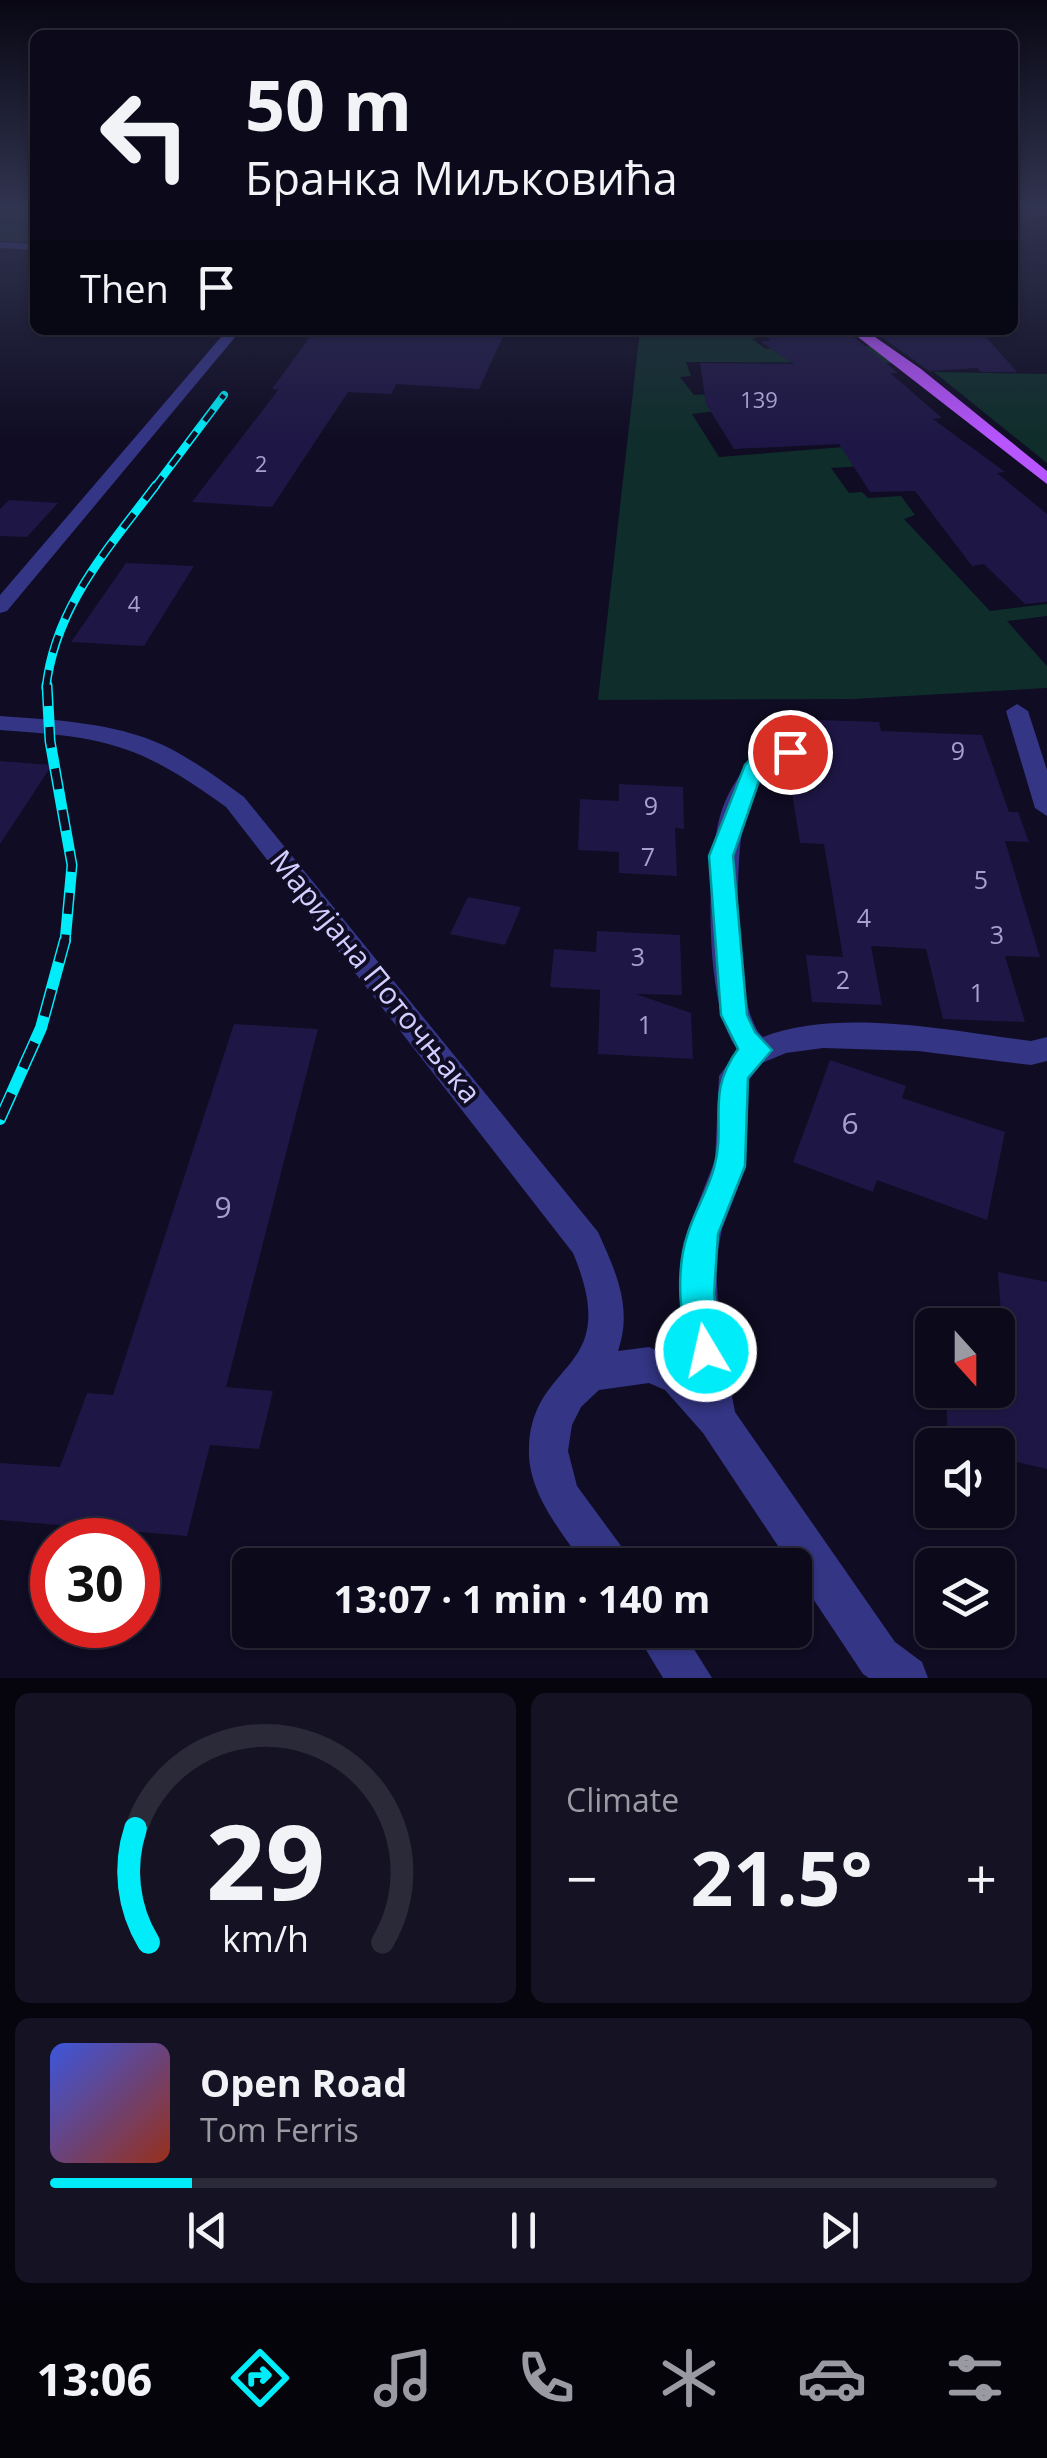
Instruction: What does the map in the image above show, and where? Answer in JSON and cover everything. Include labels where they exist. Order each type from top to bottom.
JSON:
[{"type":"main road","points":[[863,335],[1047,479]]},
{"type":"street","points":[[0,608],[230,335]]},
{"type":"street","points":[[1017,711],[1047,808]]},
{"type":"street","name":"Маријана Поточњака","points":[[0,723],[46,726],[139,744],[183,765],[235,802],[586,1243],[607,1305],[608,1340],[590,1373],[568,1394],[553,1421],[548,1451],[560,1496],[597,1548]]},
{"type":"street","points":[[758,1050],[745,1039],[734,1015],[721,856],[752,770],[766,754],[812,752]]},
{"type":"street","points":[[717,1419],[698,1294],[698,1259],[702,1234],[730,1166],[734,1076],[749,1055],[774,1041],[805,1035],[1031,1053],[1047,1049]]},
{"type":"street","points":[[590,1373],[649,1365],[678,1377],[717,1419],[878,1658],[906,1678]]},
{"type":"street","points":[[669,1648],[690,1678]]},
{"type":"green space","points":[[639,335],[755,335],[758,337],[752,339],[766,349],[805,344],[819,353],[870,346],[895,363],[686,362],[691,376],[680,377],[694,395],[730,393],[741,408],[692,414],[719,457],[844,447],[863,466],[831,468],[849,493],[862,492],[868,498],[901,496],[915,515],[904,519],[990,611],[1047,604],[1047,616],[1007,621],[1047,666],[1047,688],[854,699],[598,700]]},
{"type":"green space","points":[[934,372],[1047,374],[1047,463]]},
{"type":"building","points":[[311,335],[504,335],[479,389],[396,384],[391,394],[348,392],[272,507],[192,502],[279,389],[272,389]]},
{"type":"building","points":[[764,335],[851,335],[898,373],[890,373],[942,418],[933,419],[1005,472],[997,473],[1047,514],[1047,602],[1025,604],[984,564],[972,566],[915,491],[870,492],[839,444],[734,449],[706,404],[700,363],[794,364],[761,342],[771,340]]},
{"type":"building","points":[[879,335],[984,335],[1017,372],[981,372],[977,368],[929,371]]},
{"type":"building","points":[[9,500],[58,503],[27,537],[0,536],[0,509]]},
{"type":"building","points":[[126,563],[194,566],[144,646],[71,642]]},
{"type":"building","points":[[818,720],[879,722],[881,731],[982,735],[1009,812],[1018,812],[1029,842],[1005,841],[1040,957],[1005,956],[1025,1022],[943,1019],[926,949],[871,946],[882,1005],[812,1002],[806,955],[843,957],[824,844],[800,843],[788,766],[827,767]]},
{"type":"building","points":[[0,761],[52,765],[0,844]]},
{"type":"building","points":[[619,784],[683,787],[684,829],[675,828],[677,876],[619,873],[619,852],[578,850],[580,799],[619,801]]},
{"type":"building","points":[[468,897],[521,907],[505,945],[450,934]]},
{"type":"building","points":[[597,931],[680,935],[682,995],[636,994],[691,1013],[693,1059],[598,1054],[600,990],[550,987],[554,949],[596,952]]},
{"type":"building","points":[[234,1024],[318,1029],[226,1387],[273,1391],[259,1449],[210,1445],[187,1536],[160,1534],[160,1518],[0,1520],[0,1463],[60,1467],[87,1393],[113,1395]]},
{"type":"building","points":[[830,1060],[906,1086],[902,1098],[1005,1132],[987,1220],[877,1180],[873,1192],[793,1162]]},
{"type":"building","points":[[998,1272],[1047,1282],[1047,1469],[1015,1462],[1015,1428],[947,1428],[947,1408],[1015,1408],[1015,1308],[1001,1308]]},
{"type":"railway","points":[[154,488],[224,395]]},
{"type":"railway","points":[[46,688],[51,658],[72,605],[102,556],[156,485]]},
{"type":"railway","points":[[47,685],[50,741],[72,865],[65,942]]},
{"type":"railway","points":[[0,1119],[41,1028],[65,940]]},
{"type":"route","points":[[706,1351],[698,1294],[702,1234],[730,1166],[734,1076],[749,1055],[758,1050],[745,1039],[734,1015],[721,856],[752,770],[766,754],[790,752]]}]
